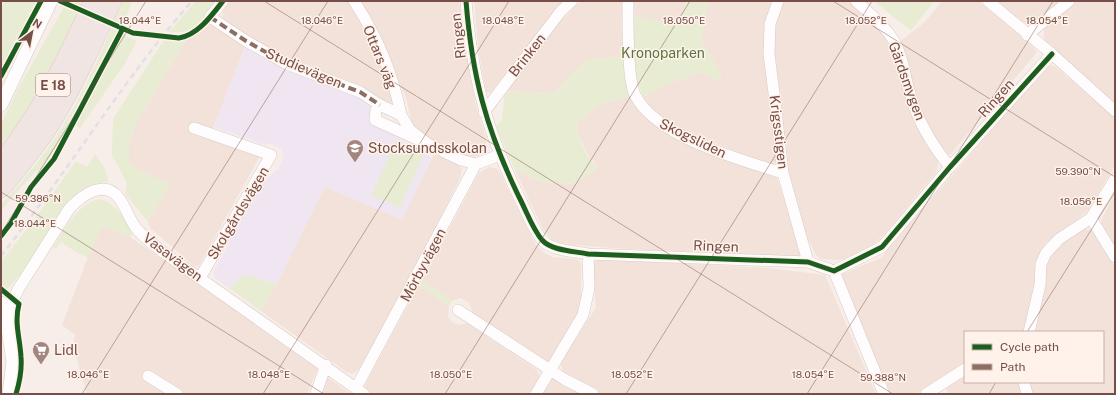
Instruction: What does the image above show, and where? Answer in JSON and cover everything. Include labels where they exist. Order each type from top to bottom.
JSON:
[{"type":"highway","name":"E 18","points":[[1,163],[36,116],[63,66],[94,1]]},
{"type":"highway","name":"E 18","points":[[1,188],[23,162],[49,125],[78,75],[112,1]]},
{"type":"street","points":[[1,105],[51,1]]},
{"type":"street","name":"Studievägen","points":[[223,1],[210,17],[246,41],[287,64],[360,92],[380,105],[400,115],[410,130],[428,144]]},
{"type":"street","name":"Ottars väg","points":[[354,1],[370,27],[382,54],[397,99],[400,115]]},
{"type":"street","name":"Ringen","points":[[466,1],[472,59],[484,112],[506,172],[542,240],[557,248],[588,254],[808,262],[834,271],[882,247],[950,167],[1052,54]]},
{"type":"street","name":"Brinken","points":[[484,112],[562,11],[572,1]]},
{"type":"street","name":"Skogsliden","points":[[628,1],[631,76],[634,94],[646,112],[664,127],[731,157],[783,172]]},
{"type":"street","name":"Krigsstigen","points":[[778,1],[770,24],[769,54],[783,172],[808,262]]},
{"type":"street","name":"Gärdsmygen","points":[[856,1],[885,28],[895,43],[911,97],[922,124],[933,146],[950,167]]},
{"type":"street","points":[[988,1],[1052,54],[1115,111]]},
{"type":"street","points":[[1027,34],[1069,1]]},
{"type":"street","name":"Studievägen","points":[[380,105],[376,110],[375,120],[461,160],[476,164]]},
{"type":"street","name":"Skolgårdsvägen","points":[[194,128],[271,155],[266,167],[257,177],[200,278]]},
{"type":"street","points":[[476,164],[500,155]]},
{"type":"street","name":"Mörbyvägen","points":[[360,391],[476,164]]},
{"type":"street","points":[[1029,331],[1040,285],[1041,264],[1046,253],[1059,239],[1091,218],[1115,178]]},
{"type":"street","name":"Vasavägen","points":[[4,313],[69,209],[78,199],[93,190],[110,191],[118,197],[136,227],[146,238],[360,391]]},
{"type":"street","points":[[1091,218],[1115,257]]},
{"type":"street","points":[[536,394],[583,315],[589,288],[588,254]]},
{"type":"street","points":[[834,271],[884,394]]},
{"type":"street","points":[[458,310],[550,369],[594,394]]},
{"type":"street","points":[[4,313],[13,361],[9,394]]},
{"type":"street","points":[[316,393],[326,366]]},
{"type":"street","points":[[926,394],[964,370]]},
{"type":"street","points":[[148,376],[177,394]]},
{"type":"street","points":[[1024,383],[1027,394]]},
{"type":"shaded area","points":[[226,1],[350,1],[382,64],[394,106],[391,107],[311,66],[274,52],[222,21],[224,3]]},
{"type":"shaded area","points":[[358,1],[459,1],[475,102],[486,138],[486,150],[478,156],[467,157],[445,148],[413,127],[405,95]]},
{"type":"shaded area","points":[[474,1],[564,1],[490,93],[486,92],[478,47]]},
{"type":"shaded area","points":[[624,1],[624,57],[587,59],[553,93],[505,91],[541,41],[580,2]]},
{"type":"shaded area","points":[[632,1],[686,1],[678,25],[630,15]]},
{"type":"shaded area","points":[[709,1],[774,1],[767,22],[779,158],[771,166],[667,123],[650,110],[643,97],[668,84],[703,72],[721,83],[721,74],[701,39]]},
{"type":"shaded area","points":[[781,1],[851,1],[870,19],[889,41],[908,101],[938,160],[937,171],[887,231],[863,256],[846,260],[821,259],[816,255],[801,226],[788,173],[774,54],[776,19]]},
{"type":"shaded area","points":[[942,1],[979,1],[1037,52],[950,155],[938,147],[923,118],[898,43],[925,22]]},
{"type":"shaded area","points":[[998,1],[1061,1],[1029,24],[1022,22]]},
{"type":"shaded area","points":[[1076,1],[1115,1],[1115,104],[1044,41],[1044,25]]},
{"type":"shaded area","points":[[211,24],[246,44],[210,137],[255,154],[259,158],[199,266],[194,266],[151,229],[148,222],[169,184],[137,169],[129,162],[129,144],[136,124],[187,38]]},
{"type":"shaded area","name":"Stocksundsskolan","points":[[246,44],[354,92],[375,104],[369,120],[371,123],[403,137],[401,140],[432,157],[402,220],[325,187],[277,284],[244,275],[229,288],[215,278],[213,273],[259,187],[279,169],[284,154],[280,148],[272,144],[265,145],[214,127]]},
{"type":"shaded area","points":[[1053,65],[1115,118],[1115,165],[1088,211],[1046,243],[1039,255],[1033,298],[1025,331],[964,331],[964,364],[916,394],[893,394],[889,389],[842,282],[842,274],[881,258],[1044,69]]},
{"type":"shaded area","points":[[629,96],[637,109],[648,120],[667,133],[777,178],[802,252],[798,257],[791,259],[599,247],[560,244],[551,239],[542,227],[515,170],[542,182],[574,184],[597,168],[595,162],[590,159],[579,136],[577,123],[598,105]]},
{"type":"shaded area","points":[[434,154],[457,163],[462,169],[460,178],[413,274],[359,369],[352,374],[345,371],[261,311],[325,187],[402,219]]},
{"type":"shaded area","points":[[489,167],[498,169],[534,242],[543,252],[553,257],[577,259],[581,263],[581,307],[578,317],[550,363],[543,361],[472,316],[472,309],[468,302],[460,298],[452,301],[422,280],[479,173]]},
{"type":"shaded area","points":[[1115,194],[1115,251],[1101,228],[1101,220]]},
{"type":"shaded area","points":[[102,226],[130,237],[318,368],[307,394],[87,394],[73,346],[75,335],[62,325],[94,241]]},
{"type":"shaded area","points":[[1081,229],[1093,230],[1115,267],[1115,394],[1031,394],[1029,383],[1104,383],[1104,331],[1033,331],[1047,255]]},
{"type":"shaded area","points":[[597,259],[769,268],[825,275],[876,394],[601,394],[564,373],[560,362],[596,308],[593,269],[594,262]]},
{"type":"shaded area","points":[[419,285],[449,306],[448,317],[453,323],[460,325],[467,323],[537,370],[541,380],[533,394],[370,394],[365,386],[367,381]]},
{"type":"shaded area","points":[[326,376],[351,394],[322,394]]},
{"type":"shaded area","points":[[964,376],[964,383],[1019,383],[1022,394],[948,394],[946,388]]},
{"type":"shaded area","points":[[551,378],[583,394],[542,394]]},
{"type":"green space","points":[[4,1],[38,1],[1,75],[1,9]]},
{"type":"green space","points":[[75,1],[82,1],[47,76],[26,113],[1,146],[1,125],[17,91],[64,7],[73,11]]},
{"type":"green space","points":[[123,1],[132,1],[123,27],[116,32],[50,157],[42,168],[34,173],[1,210],[1,205],[25,178],[47,149],[76,104],[95,67]]},
{"type":"green space","points":[[196,1],[216,1],[202,20],[192,28],[185,31],[169,32]]},
{"type":"green space","name":"Kronoparken","points":[[686,1],[709,1],[701,39],[721,74],[721,83],[703,72],[668,84],[643,97],[635,73],[630,15],[678,25]]},
{"type":"green space","points":[[934,1],[911,31],[875,2]]},
{"type":"green space","points":[[123,35],[137,41],[124,65],[80,128],[75,125]]},
{"type":"green space","points":[[187,38],[136,124],[129,144],[129,162],[137,169],[170,184],[148,222],[125,194],[127,183],[112,155],[113,119],[164,40],[173,41]]},
{"type":"green space","points":[[624,57],[629,96],[598,105],[577,123],[584,150],[597,168],[573,184],[542,182],[515,170],[496,127],[502,120],[505,91],[553,93],[587,59]]},
{"type":"green space","points":[[396,141],[424,154],[400,208],[371,195]]},
{"type":"green space","points":[[95,154],[105,169],[109,181],[91,185],[78,192],[65,207],[23,272],[6,290],[1,284],[1,262],[39,213],[76,161],[87,167]]},
{"type":"green space","points":[[100,199],[111,204],[119,212],[132,234],[130,237],[102,226],[88,258],[61,242],[56,249],[53,247],[67,225],[79,211],[92,201]]},
{"type":"green space","points":[[244,275],[277,284],[261,311],[229,288]]},
{"type":"green space","points":[[422,280],[452,301],[449,306],[419,285]]},
{"type":"railway","points":[[1,256],[49,192],[118,95],[166,32],[192,1]]},
{"type":"marked path","points":[[210,17],[246,41],[287,64],[360,92],[380,105]]},
{"type":"cycle path","points":[[1,76],[41,1]]},
{"type":"cycle path","points":[[60,1],[133,33],[179,38],[192,33],[204,24],[223,1]]},
{"type":"cycle path","points":[[466,1],[472,54],[482,102],[507,172],[529,219],[538,235],[546,244],[564,250],[588,254],[808,262],[834,271],[882,247],[950,167],[1052,54]]},
{"type":"cycle path","points":[[1,236],[11,223],[31,187],[54,159],[122,30]]},
{"type":"cycle path","points":[[1,289],[19,304],[17,324],[21,366],[20,380],[16,394]]},
{"type":"place","name":"Stocksundsskolan","points":[[355,163]]},
{"type":"place","name":"Lidl","points":[[41,365]]}]
